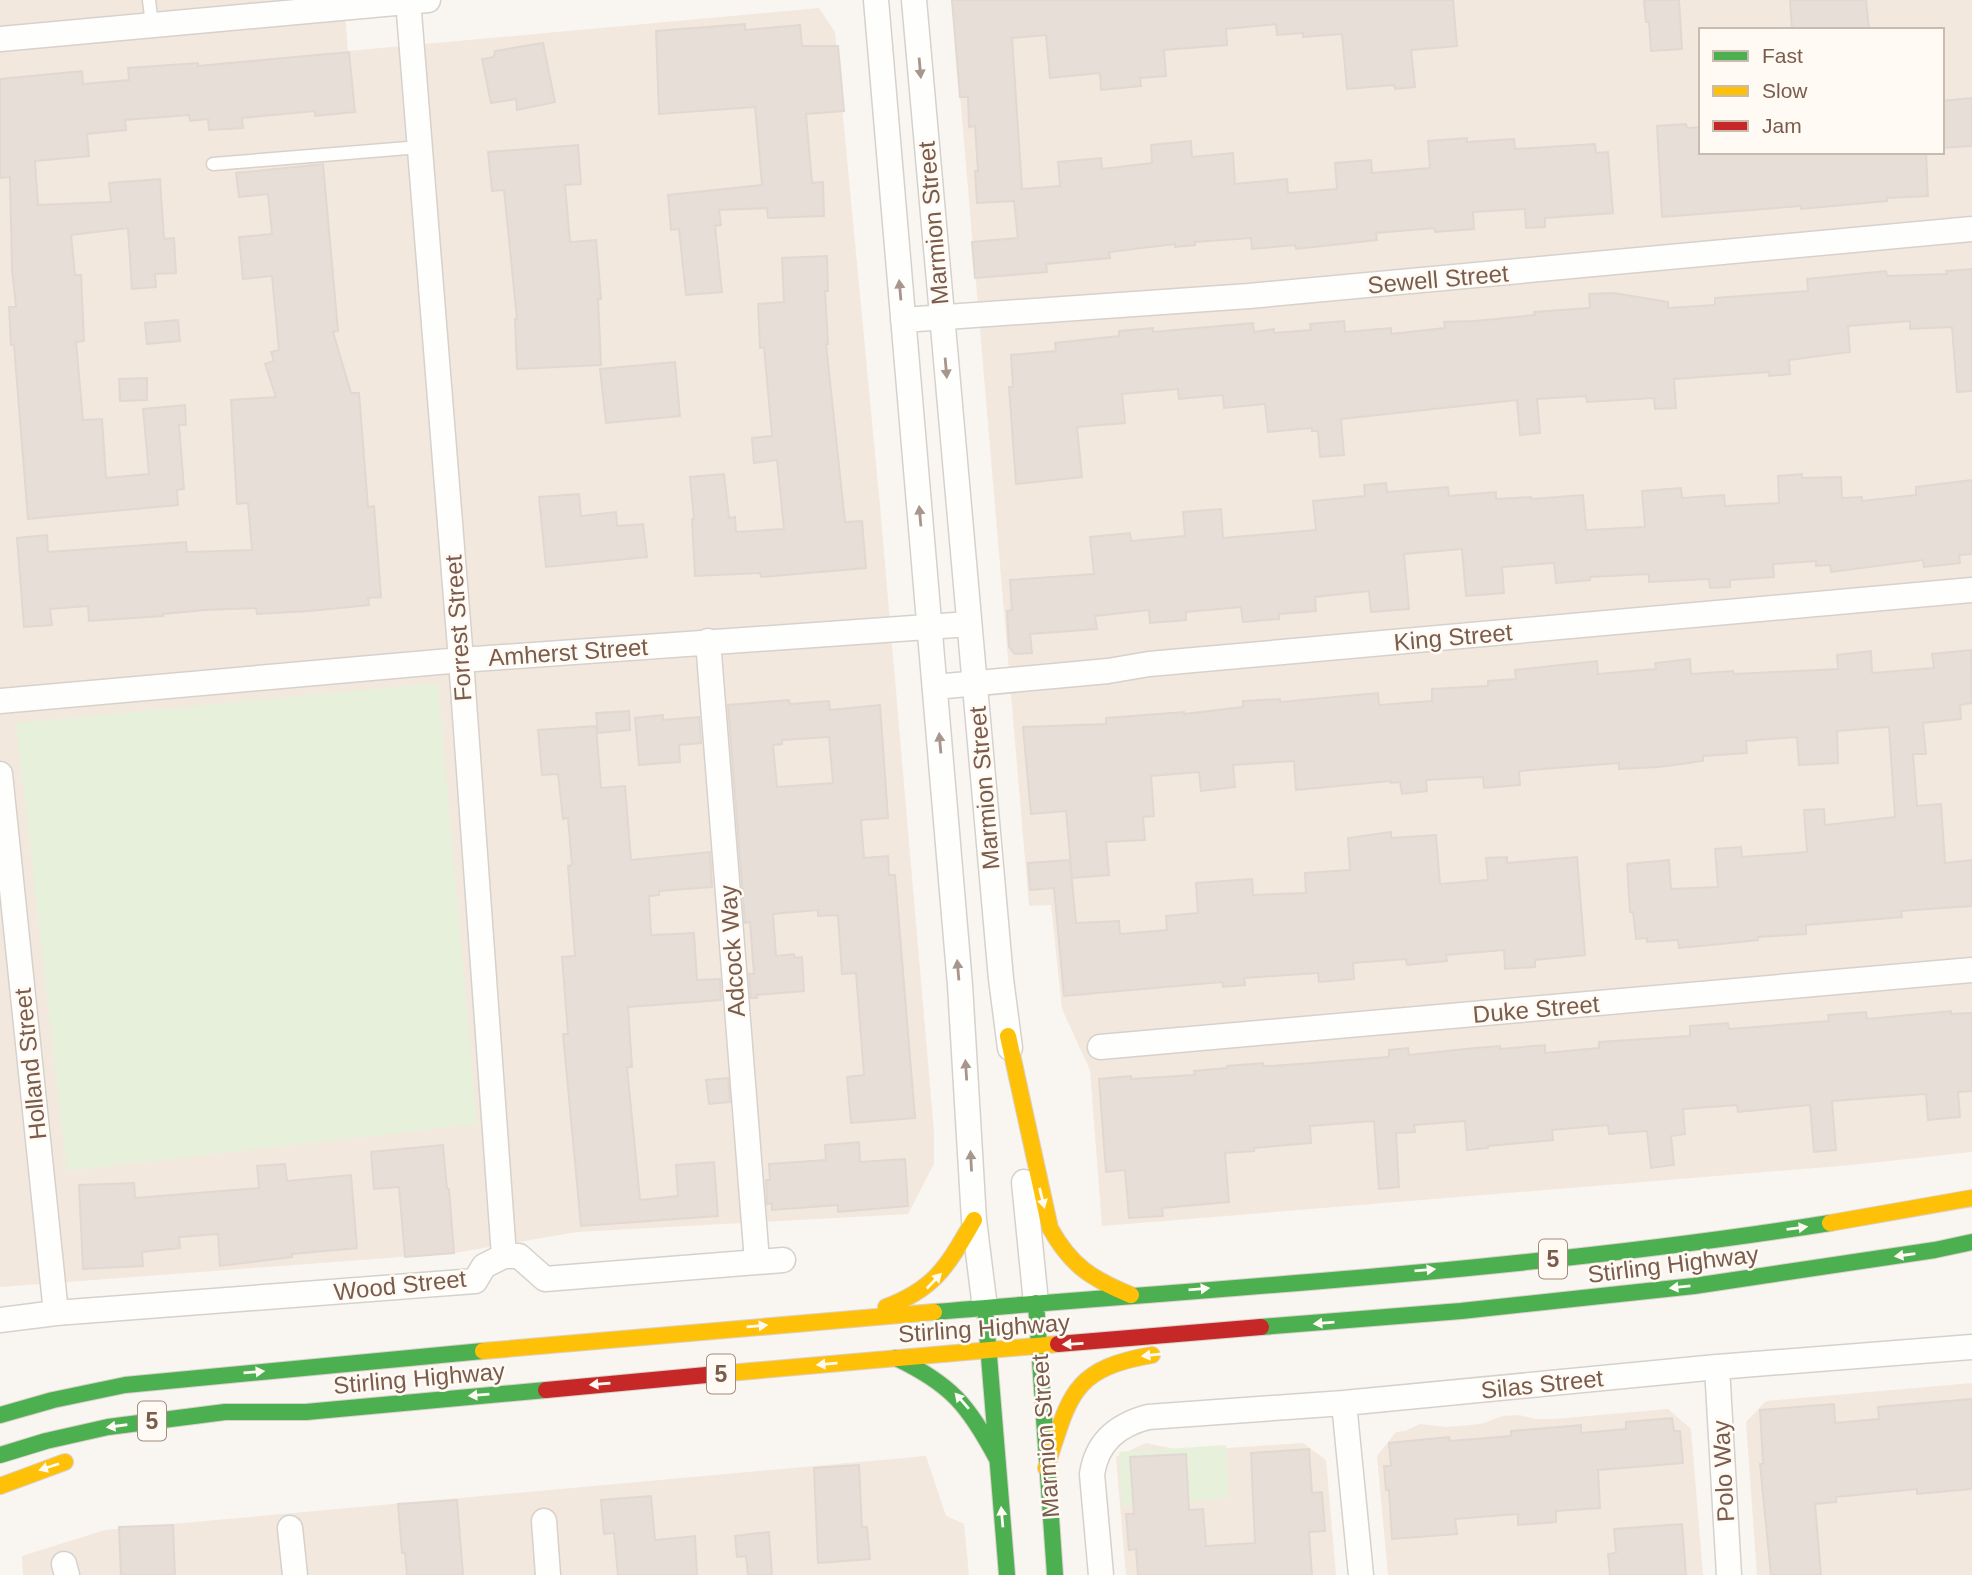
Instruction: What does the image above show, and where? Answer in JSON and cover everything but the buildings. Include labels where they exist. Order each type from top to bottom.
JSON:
[{"type":"main road","points":[[1009,1036],[1050,1228],[1060,1249],[1072,1264],[1096,1280],[1131,1295]]},
{"type":"main road","name":"Stirling Highway","points":[[0,1415],[53,1400],[125,1385],[851,1318],[1562,1259],[1876,1217],[1972,1198]]},
{"type":"main road","points":[[851,1318],[904,1302],[927,1289],[944,1270],[974,1220]]},
{"type":"main road","name":"Stirling Highway","points":[[0,1455],[108,1427],[225,1412],[306,1412],[895,1357],[1461,1311],[1694,1286],[1934,1250],[1972,1241]]},
{"type":"main road","name":"Marmion Street","points":[[1036,1303],[1055,1575]]},
{"type":"main road","name":"Marmion Street","points":[[985,1308],[1007,1575]]},
{"type":"main road","points":[[1294,1340],[1415,1328],[1461,1311]]},
{"type":"main road","points":[[1046,1468],[1066,1406],[1081,1382],[1109,1363],[1133,1357],[1174,1353]]},
{"type":"main road","points":[[895,1357],[924,1370],[957,1395],[979,1424],[997,1460]]},
{"type":"main road","points":[[165,1436],[306,1412]]},
{"type":"main road","points":[[0,1486],[86,1455]]},
{"type":"street","name":"Marmion Street","points":[[876,0],[969,1102],[974,1220],[985,1308]]},
{"type":"street","name":"Marmion Street","points":[[914,0],[1001,979],[1036,1303]]},
{"type":"street","points":[[0,38],[414,1]]},
{"type":"street","name":"Forrest Street","points":[[414,1],[420,147],[461,660],[504,1256]]},
{"type":"street","name":"Sewell Street","points":[[903,320],[1248,296],[1972,229]]},
{"type":"street","name":"King Street","points":[[935,687],[1108,671],[1149,664],[1972,590]]},
{"type":"street","name":"Amherst Street","points":[[0,701],[461,660],[969,624]]},
{"type":"street","name":"Adcock Way","points":[[708,641],[757,1261]]},
{"type":"street","name":"Holland Street","points":[[0,774],[56,1313]]},
{"type":"street","name":"Duke Street","points":[[1100,1047],[1972,970]]},
{"type":"street","points":[[504,1256],[519,1256],[545,1279],[783,1260]]},
{"type":"street","name":"Wood Street","points":[[0,1320],[56,1313],[475,1281],[484,1266],[504,1256]]},
{"type":"street","name":"Silas Street","points":[[1101,1575],[1092,1474],[1094,1463],[1101,1445],[1115,1431],[1148,1417],[1344,1403],[1717,1367],[1972,1347]]},
{"type":"street","name":"Polo Way","points":[[1717,1367],[1729,1575]]},
{"type":"street","points":[[1344,1403],[1361,1575]]},
{"type":"street","points":[[544,1521],[548,1575]]},
{"type":"street","points":[[290,1528],[295,1575]]},
{"type":"lane","points":[[149,0],[152,25]]},
{"type":"lane","points":[[213,164],[420,147]]},
{"type":"shaded area","points":[[0,0],[344,0],[348,51],[819,8],[835,32],[880,506],[934,1132],[934,1164],[908,1214],[577,1232],[454,1253],[0,1287]]},
{"type":"shaded area","points":[[952,0],[1972,0],[1972,1152],[1852,1165],[1102,1226],[1090,1070],[1062,1009],[1051,905],[1029,906]]},
{"type":"shaded area","points":[[1972,1383],[1972,1575],[1757,1575],[1746,1422],[1766,1401]]},
{"type":"shaded area","points":[[1668,1409],[1691,1429],[1703,1575],[1388,1575],[1377,1456],[1396,1432],[1420,1424],[1446,1427],[1481,1424],[1503,1416],[1554,1419]]},
{"type":"shaded area","points":[[1146,1443],[1183,1451],[1303,1443],[1326,1460],[1336,1575],[1126,1575],[1116,1457]]},
{"type":"shaded area","points":[[926,1456],[946,1516],[964,1524],[969,1575],[23,1575],[22,1556],[105,1530]]},
{"type":"green space","points":[[438,683],[477,1124],[67,1171],[16,723]]},
{"type":"green space","points":[[1226,1445],[1229,1498],[1122,1506],[1119,1452]]},
{"type":"traffic: fast","points":[[934,1312],[1495,1265],[1830,1223]]},
{"type":"traffic: fast","points":[[1261,1327],[1461,1311],[1694,1286],[1935,1250],[1972,1242]]},
{"type":"traffic: fast","points":[[1036,1303],[1055,1575]]},
{"type":"traffic: fast","points":[[985,1308],[1007,1575]]},
{"type":"traffic: fast","points":[[0,1415],[53,1400],[125,1385],[483,1351]]},
{"type":"traffic: fast","points":[[896,1358],[931,1377],[957,1398],[997,1459]]},
{"type":"traffic: fast","points":[[0,1455],[108,1427],[225,1412],[306,1412],[546,1390]]},
{"type":"traffic: slow","points":[[1008,1036],[1050,1228],[1066,1252],[1084,1270],[1131,1295]]},
{"type":"traffic: slow","points":[[1830,1223],[1972,1198]]},
{"type":"traffic: slow","points":[[886,1307],[918,1292],[929,1283],[948,1262],[974,1220]]},
{"type":"traffic: slow","points":[[483,1351],[934,1312]]},
{"type":"traffic: slow","points":[[717,1374],[1058,1344]]},
{"type":"traffic: slow","points":[[1046,1468],[1061,1422],[1077,1390],[1089,1378],[1104,1369],[1152,1355]]},
{"type":"traffic: slow","points":[[0,1486],[65,1462]]},
{"type":"traffic: jam","points":[[1058,1344],[1261,1327]]},
{"type":"traffic: jam","points":[[546,1390],[717,1374]]}]
